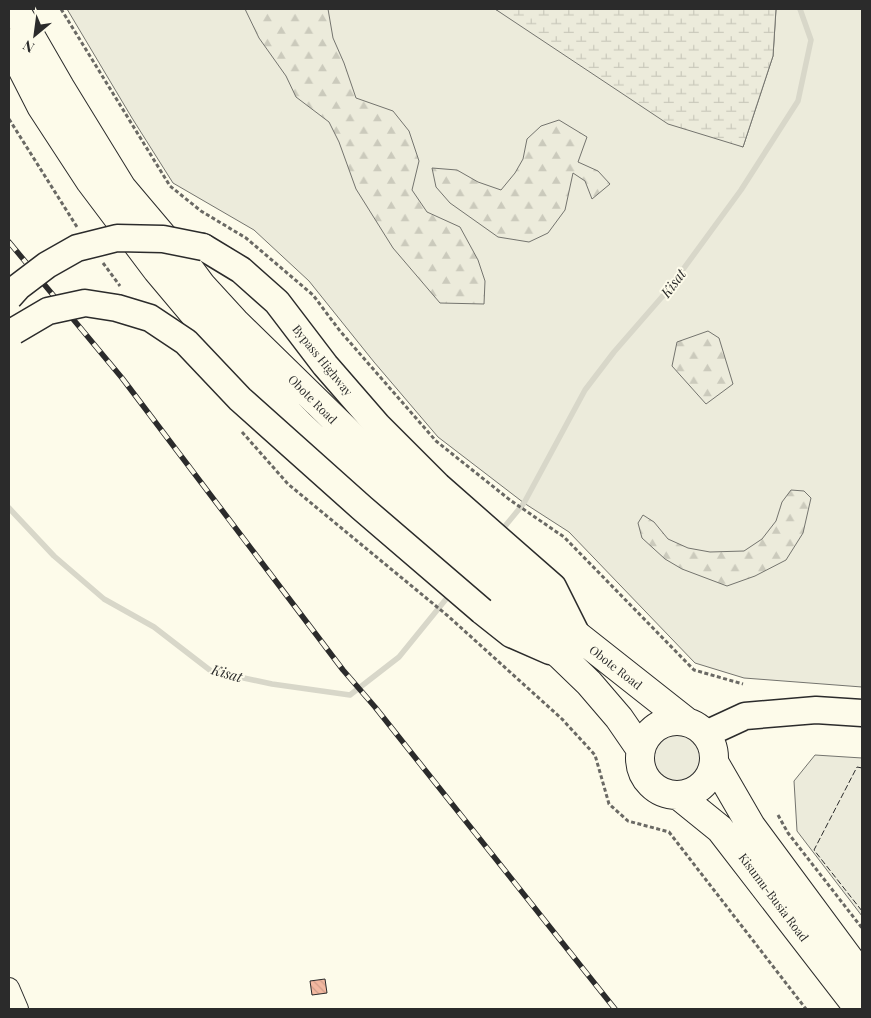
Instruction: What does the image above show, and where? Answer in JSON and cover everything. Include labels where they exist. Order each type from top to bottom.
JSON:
[{"type":"highway","name":"Obote Road","points":[[15,9],[122,188],[182,259],[202,286],[241,329],[569,646],[589,684],[619,718],[641,750]]},
{"type":"highway","name":"Obote Road","points":[[9,43],[41,106],[90,181],[157,270],[210,333],[301,426],[370,491],[473,582],[696,728]]},
{"type":"highway","points":[[675,721],[696,728],[711,742],[714,752],[712,772],[702,785],[689,793],[678,795],[665,792],[654,786],[645,776],[641,764],[641,750],[645,739],[653,730],[663,724],[675,721]]},
{"type":"highway","name":"Kisumu-Busia Road","points":[[714,762],[751,826],[862,976]]},
{"type":"highway","name":"Kisumu-Busia Road","points":[[678,795],[720,829],[731,842],[859,1009]]},
{"type":"main road","name":"Bypass Highway","points":[[9,297],[18,287],[47,265],[77,248],[117,238],[164,238],[203,247],[241,270],[277,302],[325,365],[378,426],[438,486],[553,587],[569,646]]},
{"type":"main road","points":[[9,336],[14,331],[48,311],[85,303],[117,308],[150,318],[186,342],[247,405],[362,508],[511,634],[569,646]]},
{"type":"main road","points":[[696,728],[745,716],[816,710],[862,713]]},
{"type":"street","points":[[9,988],[18,1009]]},
{"type":"path","points":[[61,9],[170,186],[201,211],[246,238],[313,295],[340,330],[436,441],[510,500],[528,510],[564,537],[694,670],[743,684]]},
{"type":"path","points":[[429,600],[562,719],[595,755],[609,804],[628,822],[669,832],[806,1009]]},
{"type":"path","points":[[778,815],[788,833],[862,928]]},
{"type":"green space","points":[[67,9],[495,9],[743,147],[773,56],[776,9],[862,9],[862,687],[744,678],[695,663],[569,532],[524,503],[438,437],[374,362],[309,281],[254,230],[173,183]]},
{"type":"green space","points":[[245,9],[328,9],[333,38],[356,98],[393,111],[409,131],[419,161],[412,190],[427,212],[460,227],[478,260],[485,281],[484,304],[440,303],[393,248],[356,189],[339,142],[329,122],[296,97],[286,76],[259,38]]},
{"type":"green space","points":[[495,9],[776,9],[773,56],[743,147],[668,124]]},
{"type":"green space","points":[[559,120],[587,137],[578,162],[598,171],[610,184],[592,199],[585,181],[573,173],[565,210],[548,233],[529,242],[498,237],[450,203],[436,187],[432,168],[457,170],[478,182],[501,190],[515,173],[523,159],[527,139],[541,126]]},
{"type":"green space","points":[[708,331],[719,338],[733,384],[706,404],[672,366],[677,342]]},
{"type":"green space","points":[[791,490],[804,491],[811,498],[803,533],[786,560],[755,576],[727,586],[682,569],[665,559],[642,538],[638,523],[643,515],[654,522],[668,539],[688,548],[710,552],[744,551],[762,539],[776,521],[782,502]]},
{"type":"green space","points":[[678,725],[691,728],[701,735],[708,745],[711,758],[708,771],[701,781],[691,788],[678,791],[665,788],[655,781],[648,771],[645,758],[648,745],[655,735],[665,728]]},
{"type":"green space","points":[[815,755],[862,758],[862,916],[797,831],[794,781]]},
{"type":"building","points":[[325,979],[327,993],[312,995],[310,981]]},
{"type":"waterway","name":"Kisat","points":[[501,531],[524,503],[585,390],[614,352],[668,290],[741,190],[798,101],[811,40],[800,9]]},
{"type":"waterway","name":"Kisat","points":[[9,508],[54,556],[104,599],[154,627],[211,671],[272,684],[350,695],[399,657],[451,593]]},
{"type":"railway","points":[[9,242],[122,378],[343,670],[375,707],[615,1009]]},
{"type":"fence","points":[[862,768],[857,767],[814,850],[862,911]]}]
